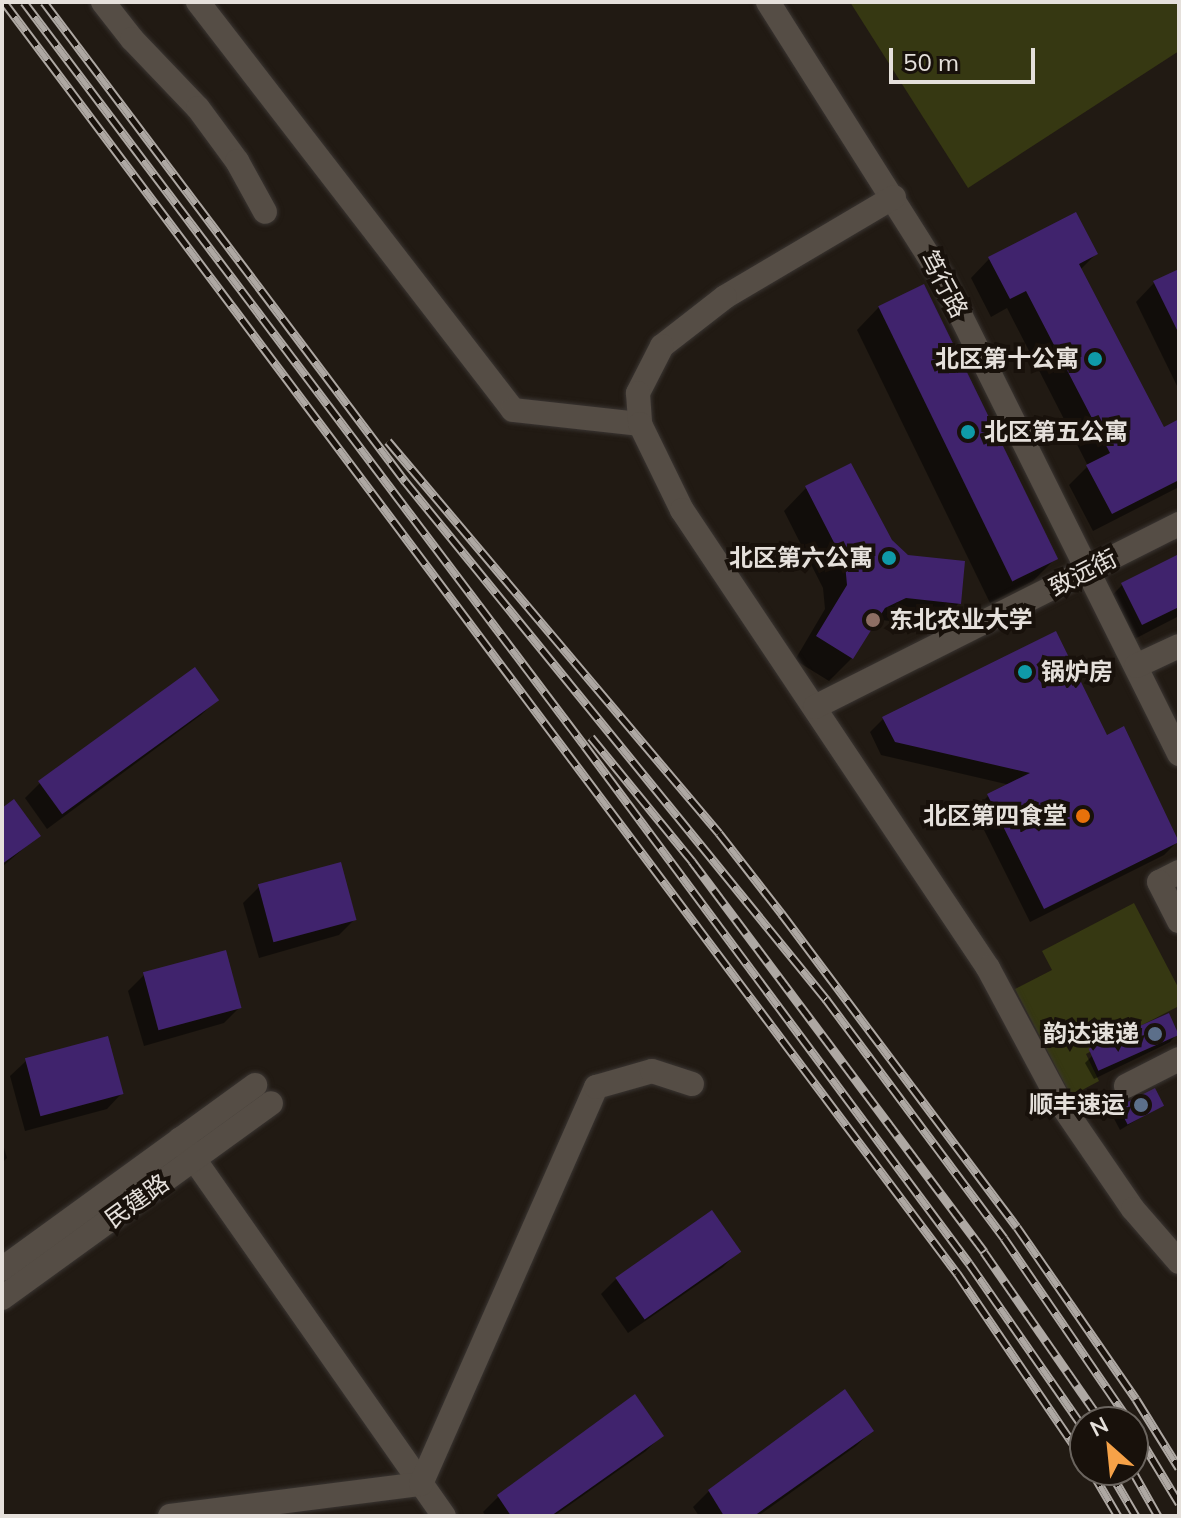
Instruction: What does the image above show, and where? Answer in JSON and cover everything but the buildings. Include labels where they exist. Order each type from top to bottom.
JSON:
[{"type":"street","points":[[103,2],[132,39],[198,108],[237,161],[265,212]]},
{"type":"street","points":[[198,2],[513,410],[640,424]]},
{"type":"street","name":"笃行路","points":[[768,2],[894,197],[941,276],[1179,754]]},
{"type":"street","points":[[894,197],[725,297],[662,346],[638,393],[640,424],[682,510],[988,968],[1061,1104],[1133,1209],[1179,1262]]},
{"type":"street","name":"致远街","points":[[815,707],[1179,524]]},
{"type":"street","points":[[1136,666],[1178,649]]},
{"type":"street","points":[[1179,872],[1159,882],[1179,921]]},
{"type":"street","points":[[1126,1086],[1179,1059]]},
{"type":"street","points":[[421,1484],[596,1087],[652,1071],[692,1084]]},
{"type":"street","name":"民建路","points":[[2,1269],[187,1149],[263,1094]]},
{"type":"street","points":[[187,1149],[444,1516]]},
{"type":"street","name":"民建路","points":[[2,1298],[187,1149]]},
{"type":"street","points":[[170,1516],[421,1484]]},
{"type":"green space","points":[[850,2],[1179,2],[1179,51],[968,188]]},
{"type":"green space","points":[[1134,903],[1179,989],[1179,1006],[1086,1054],[1099,1081],[1071,1096],[1015,989],[1052,970],[1042,951]]},
{"type":"railway","points":[[4,2],[957,1273],[1069,1438]]},
{"type":"railway","points":[[24,2],[585,746],[969,1263],[1069,1407]]},
{"type":"railway","points":[[44,2],[405,481],[826,999],[1004,1238],[1119,1406]]},
{"type":"railway","points":[[388,441],[719,833],[782,914],[1017,1227],[1136,1399],[1179,1468]]},
{"type":"railway","points":[[591,737],[692,861],[984,1252],[1091,1406]]},
{"type":"railway","points":[[1149,1453],[1179,1503]]},
{"type":"railway","points":[[1100,1486],[1118,1516]]},
{"type":"railway","points":[[1118,1486],[1136,1516]]},
{"type":"railway","points":[[1141,1486],[1158,1516]]},
{"type":"place","name":"北区第十公寓","points":[[1095,359]]},
{"type":"place","name":"北区第五公寓","points":[[968,432]]},
{"type":"place","name":"北区第六公寓","points":[[889,558]]},
{"type":"place","name":"东北农业大学","points":[[873,620]]},
{"type":"place","name":"锅炉房","points":[[1025,672]]},
{"type":"place","name":"北区第四食堂","points":[[1083,816]]},
{"type":"place","name":"韵达速递","points":[[1155,1034]]},
{"type":"place","name":"顺丰速运","points":[[1141,1105]]}]
